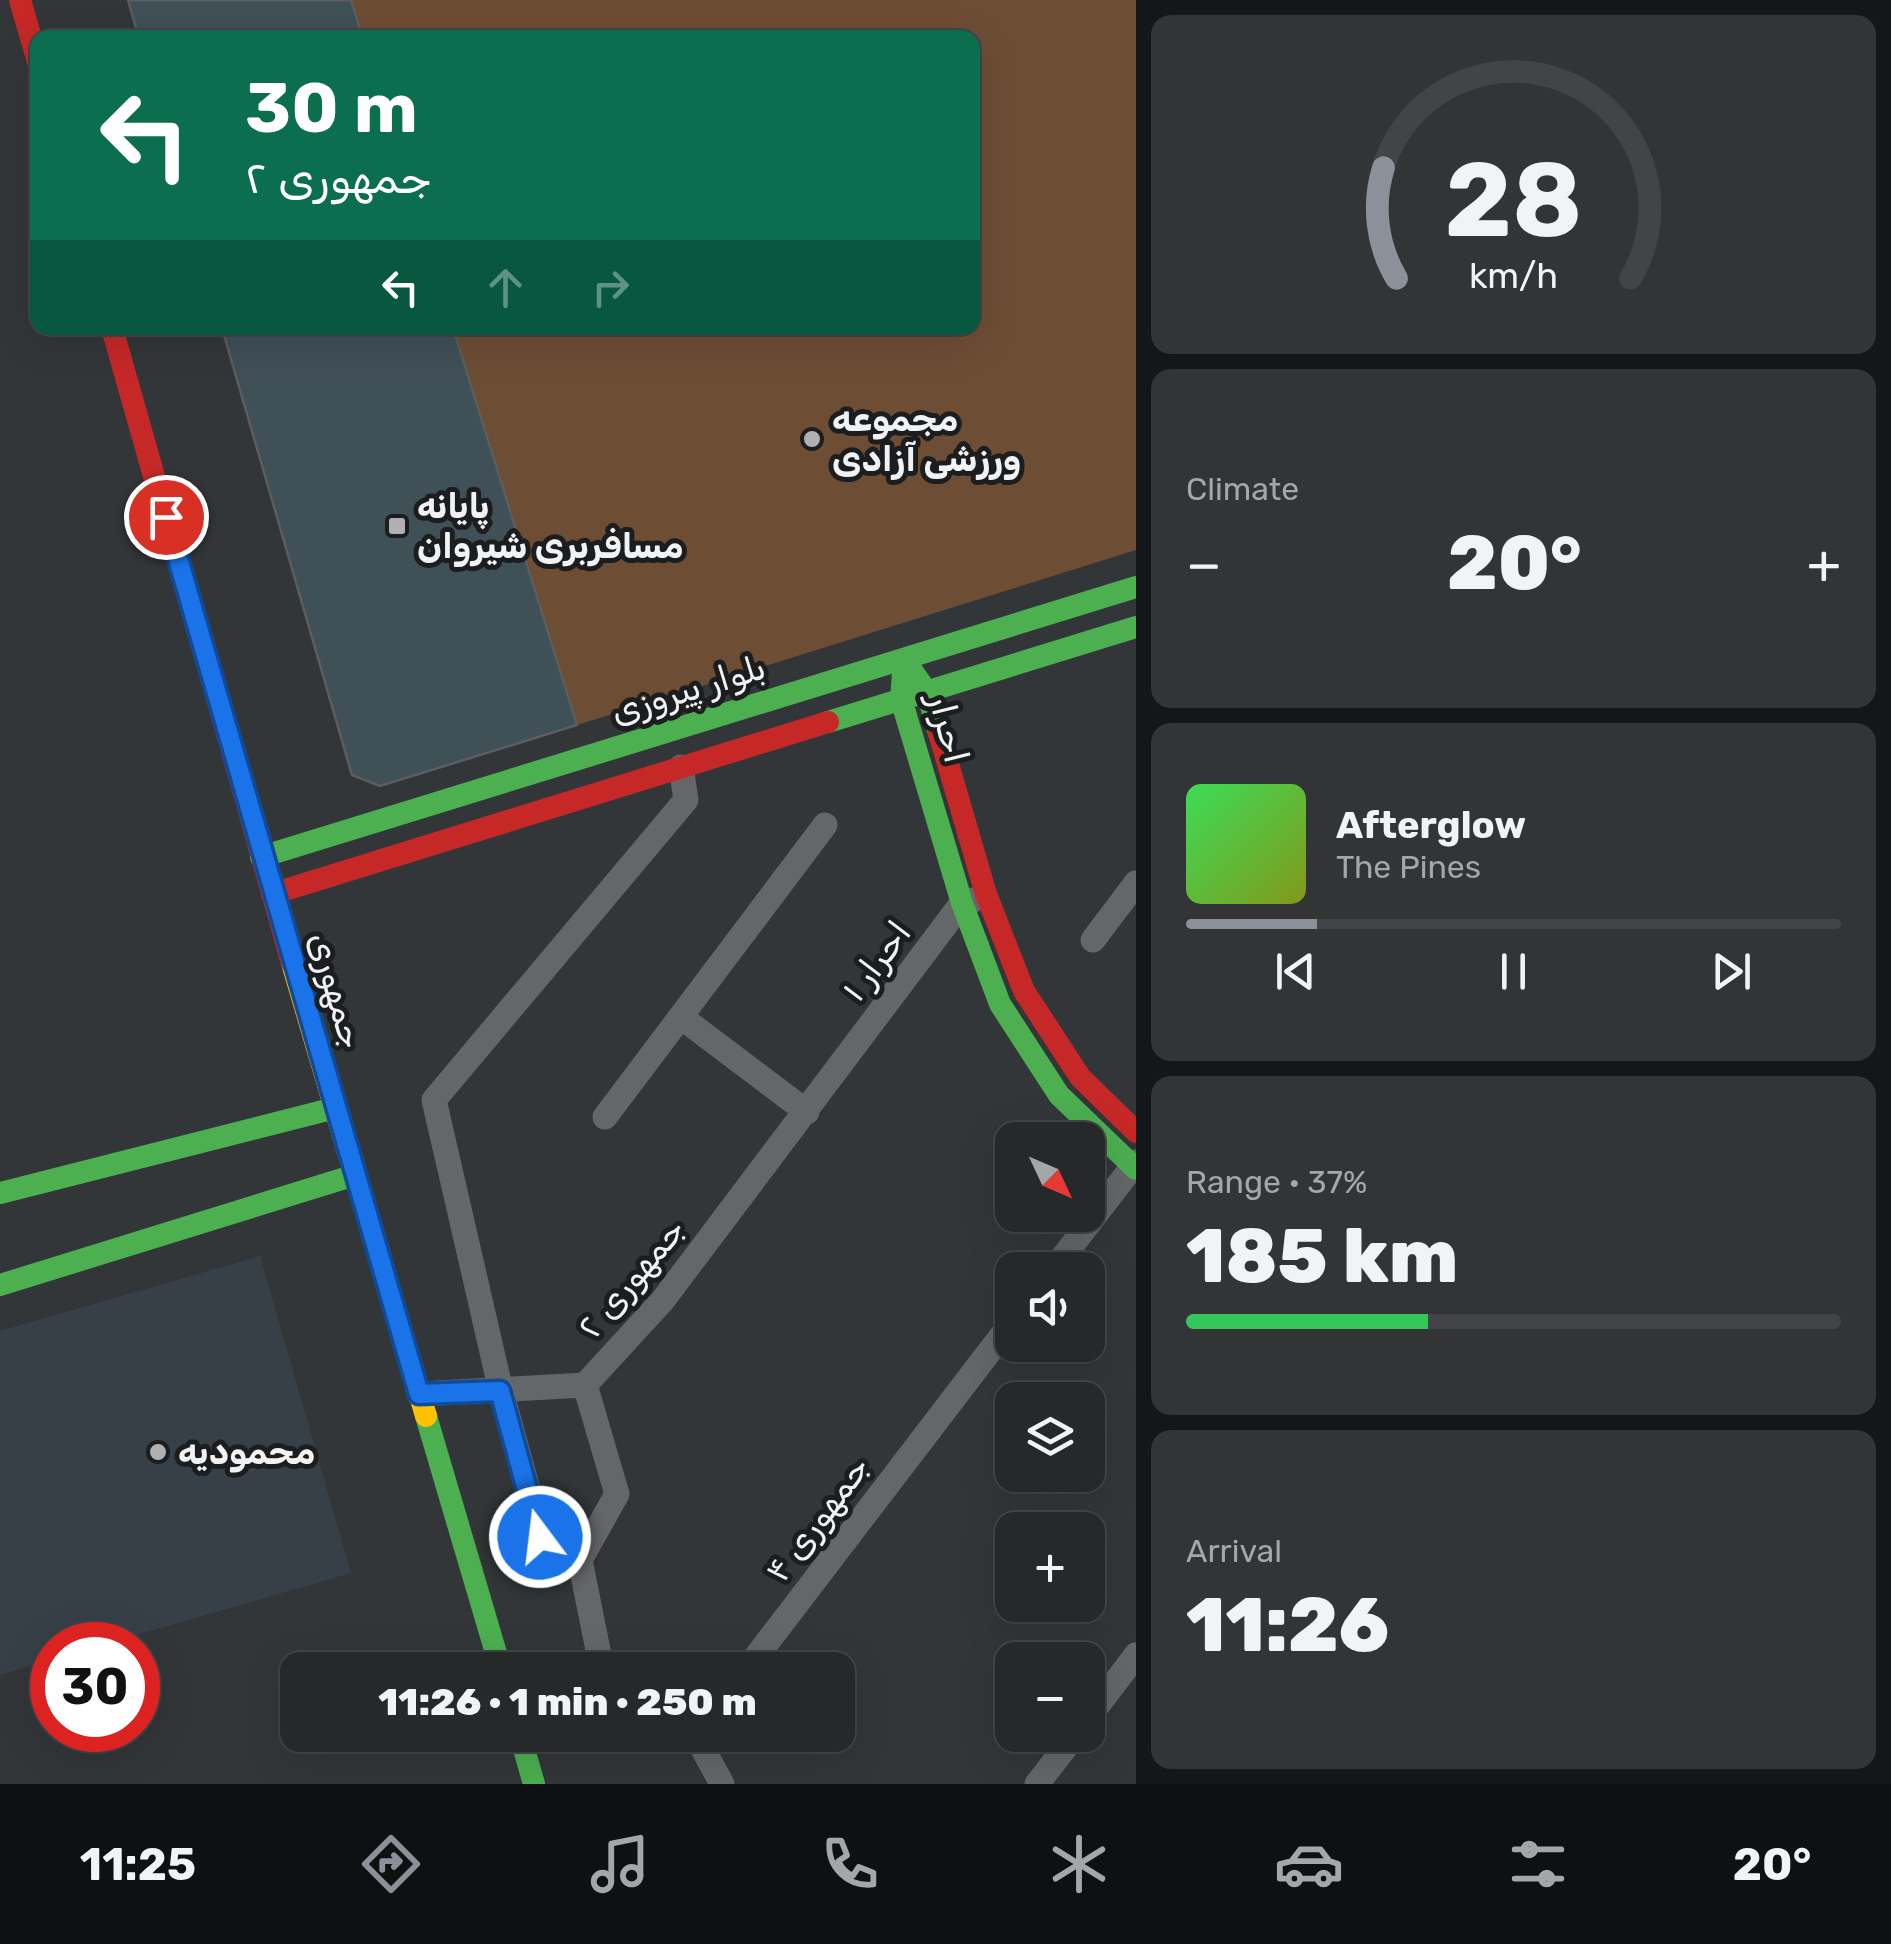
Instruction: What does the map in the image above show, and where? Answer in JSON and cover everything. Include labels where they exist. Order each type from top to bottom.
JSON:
[{"type":"main road","points":[[20,0],[30,34]]},
{"type":"main road","name":"جمهوری","points":[[114,335],[261,857],[496,1652]]},
{"type":"main road","name":"بلوار پیروزی","points":[[261,857],[1136,587]]},
{"type":"main road","name":"بلوار پیروزی","points":[[272,894],[1136,627]]},
{"type":"main road","name":"احرار","points":[[904,659],[927,692],[1000,1004],[1060,1094],[1135,1166]]},
{"type":"main road","name":"احرار","points":[[904,659],[901,700],[974,899],[1024,992],[1080,1078],[1136,1132]]},
{"type":"main road","points":[[0,1194],[335,1108]]},
{"type":"main road","points":[[0,1285],[355,1175]]},
{"type":"main road","points":[[525,1752],[534,1784]]},
{"type":"street","points":[[580,1560],[540,1537],[500,1391],[434,1100],[686,800],[681,767]]},
{"type":"street","points":[[604,1117],[825,825]]},
{"type":"street","points":[[1093,940],[1136,884]]},
{"type":"street","name":"احرار ۱","points":[[830,1081],[974,899]]},
{"type":"street","points":[[681,1017],[807,1112]]},
{"type":"street","name":"جمهوری ۲","points":[[419,1394],[585,1385],[663,1300],[830,1081]]},
{"type":"street","points":[[1066,1252],[1135,1166]]},
{"type":"street","name":"جمهوری ۴","points":[[760,1652],[995,1344]]},
{"type":"street","points":[[585,1385],[617,1494],[580,1560],[598,1652]]},
{"type":"street","points":[[1105,1696],[1136,1655]]},
{"type":"street","points":[[705,1752],[722,1784]]},
{"type":"street","points":[[1037,1784],[1061,1752]]},
{"type":"shaded area","name":"مجموعه ورزشی آزادی","points":[[351,0],[1136,0],[1136,550],[577,725],[455,335],[980,335],[980,30],[361,30]]},
{"type":"shaded area","name":"محمودیه","points":[[260,1256],[351,1573],[160,1628],[160,1622],[30,1622],[30,1666],[0,1675],[0,1331]]},
{"type":"building","points":[[128,0],[351,0],[360,30],[137,30]]},
{"type":"building","name":"پایانه مسافربری شیروان","points":[[224,335],[455,335],[577,725],[380,786],[352,775]]},
{"type":"traffic: fast","points":[[261,857],[1136,587]]},
{"type":"traffic: fast","points":[[828,722],[1136,627]]},
{"type":"traffic: fast","points":[[939,733],[927,692],[904,659],[901,699],[962,903],[1000,1004],[1059,1095],[1136,1169]]},
{"type":"traffic: fast","points":[[0,1193],[335,1108]]},
{"type":"traffic: fast","points":[[0,1285],[355,1175]]},
{"type":"traffic: fast","points":[[426,1416],[496,1652]]},
{"type":"traffic: fast","points":[[525,1752],[534,1784]]},
{"type":"traffic: slow","points":[[292,963],[426,1416]]},
{"type":"traffic: jam","points":[[20,0],[30,34]]},
{"type":"traffic: jam","points":[[114,335],[292,963]]},
{"type":"traffic: jam","points":[[272,894],[828,722]]},
{"type":"traffic: jam","points":[[939,733],[986,894],[1024,991],[1080,1077],[1136,1132]]},
{"type":"place","name":"مجموعه ورزشی آزادی","points":[[812,439]]},
{"type":"place","name":"پایانه مسافربری شیروان","points":[[397,526]]},
{"type":"place","name":"محمودیه","points":[[158,1452]]},
{"type":"route","points":[[166,517],[419,1394],[500,1391],[540,1537]]}]
